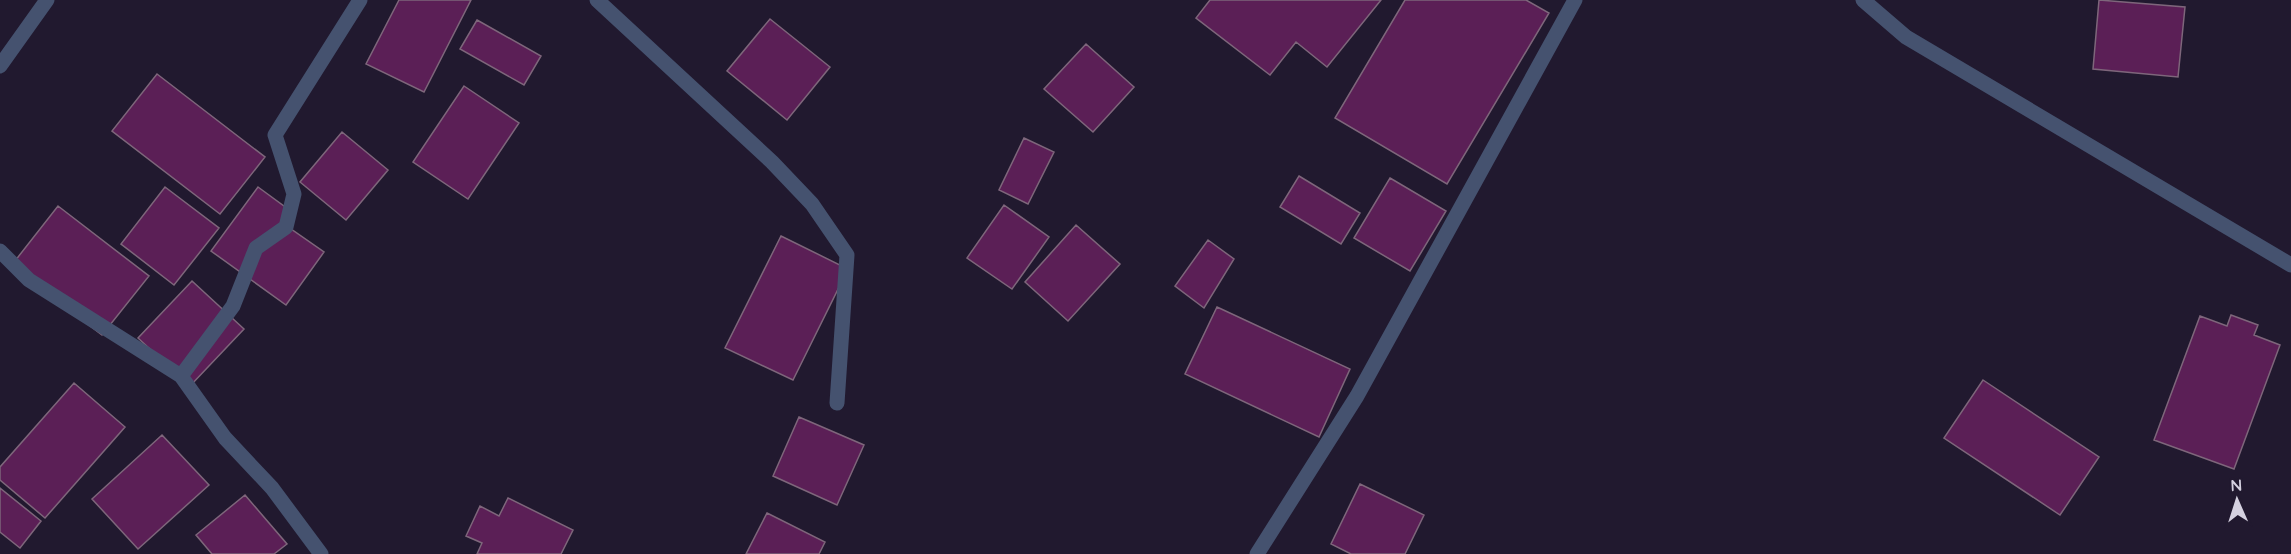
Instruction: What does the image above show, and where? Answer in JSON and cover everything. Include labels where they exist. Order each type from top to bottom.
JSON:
[{"type":"street","points":[[0,66],[47,0]]},
{"type":"street","points":[[181,376],[233,306],[256,248],[286,226],[294,194],[275,135],[360,0]]},
{"type":"street","points":[[597,0],[772,162],[812,204],[847,255],[837,403]]},
{"type":"street","points":[[1257,554],[1357,396],[1575,0]]},
{"type":"street","points":[[1863,0],[1906,37],[2291,265]]},
{"type":"street","points":[[0,251],[29,280],[181,376],[225,438],[272,488],[321,554]]},
{"type":"building","points":[[399,0],[471,0],[424,92],[366,64]]},
{"type":"building","points":[[1210,0],[1381,0],[1327,67],[1296,42],[1270,75],[1196,18]]},
{"type":"building","points":[[1405,0],[1526,0],[1549,13],[1447,184],[1335,118]]},
{"type":"building","points":[[2099,0],[2185,7],[2178,77],[2093,69]]},
{"type":"building","points":[[770,19],[830,67],[787,120],[727,71]]},
{"type":"building","points":[[477,20],[541,56],[524,85],[460,49]]},
{"type":"building","points":[[1086,44],[1134,87],[1093,132],[1044,89]]},
{"type":"building","points":[[157,74],[265,157],[220,214],[112,131]]},
{"type":"building","points":[[464,86],[519,123],[468,199],[413,162]]},
{"type":"building","points":[[342,132],[388,170],[346,220],[300,182]]},
{"type":"building","points":[[1024,138],[1054,152],[1028,204],[999,190]]},
{"type":"building","points":[[1299,176],[1360,213],[1341,244],[1280,207]]},
{"type":"building","points":[[1390,178],[1446,211],[1410,271],[1354,238]]},
{"type":"building","points":[[165,187],[219,228],[174,285],[121,244]]},
{"type":"building","points":[[258,187],[292,212],[284,224],[324,252],[286,305],[211,251]]},
{"type":"building","points":[[1004,205],[1049,237],[1012,289],[967,258]]},
{"type":"building","points":[[58,206],[149,276],[102,335],[11,266]]},
{"type":"building","points":[[1076,225],[1120,264],[1068,321],[1025,282]]},
{"type":"building","points":[[781,236],[848,269],[793,380],[725,348]]},
{"type":"building","points":[[1208,240],[1234,259],[1204,308],[1175,286]]},
{"type":"building","points":[[192,281],[244,329],[190,386],[138,338]]},
{"type":"building","points":[[1217,307],[1350,369],[1319,437],[1185,374]]},
{"type":"building","points":[[2231,315],[2258,325],[2254,335],[2280,345],[2234,469],[2154,440],[2200,316],[2227,326]]},
{"type":"building","points":[[1983,380],[2099,457],[2060,515],[1944,438]]},
{"type":"building","points":[[74,383],[125,427],[45,518],[0,480],[0,467]]},
{"type":"building","points":[[799,417],[864,445],[837,505],[773,476]]},
{"type":"building","points":[[162,435],[209,485],[138,549],[92,499]]},
{"type":"building","points":[[1360,484],[1424,515],[1405,554],[1351,554],[1331,544]]},
{"type":"building","points":[[0,488],[41,521],[20,548],[0,532]]},
{"type":"building","points":[[245,495],[287,544],[274,554],[212,554],[196,535]]},
{"type":"building","points":[[508,498],[573,530],[561,554],[477,554],[482,543],[466,536],[480,506],[499,516]]},
{"type":"building","points":[[767,513],[825,542],[819,554],[746,554]]}]
